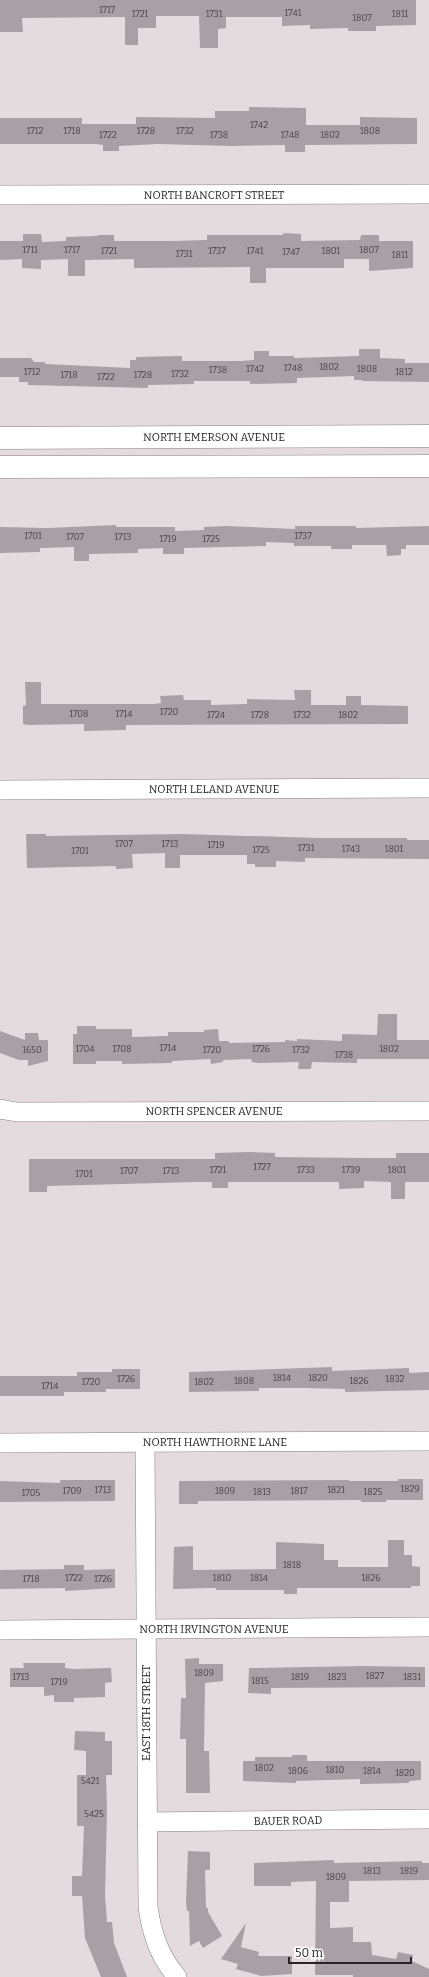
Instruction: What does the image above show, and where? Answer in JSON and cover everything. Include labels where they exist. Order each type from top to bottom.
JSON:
[{"type":"main road","name":"NORTH EMERSON AVENUE","points":[[0,438],[429,436]]},
{"type":"main road","points":[[0,467],[429,466]]},
{"type":"street","name":"NORTH BANCROFT STREET","points":[[0,195],[429,194]]},
{"type":"street","name":"NORTH LELAND AVENUE","points":[[0,790],[429,788]]},
{"type":"street","name":"NORTH SPENCER AVENUE","points":[[0,1110],[17,1112],[429,1111]]},
{"type":"street","name":"NORTH HAWTHORNE LANE","points":[[0,1443],[429,1441]]},
{"type":"street","name":"EAST 18TH STREET","points":[[145,1442],[148,1907],[151,1929],[162,1957],[177,1977]]},
{"type":"street","name":"NORTH IRVINGTON AVENUE","points":[[0,1630],[429,1627]]},
{"type":"street","name":"BAUER ROAD","points":[[147,1822],[429,1819]]},
{"type":"building","points":[[0,0],[416,0],[416,25],[376,26],[376,31],[348,31],[348,28],[310,29],[310,25],[282,26],[282,17],[226,17],[226,28],[218,29],[218,48],[200,48],[199,16],[156,16],[156,28],[138,28],[138,45],[125,45],[125,17],[22,18],[23,32],[0,32]]},
{"type":"building","points":[[249,107],[306,108],[306,125],[360,125],[360,117],[417,118],[417,144],[305,145],[305,152],[285,152],[285,145],[231,146],[157,144],[119,146],[119,151],[103,151],[103,145],[96,144],[0,144],[0,118],[82,118],[82,124],[136,124],[136,117],[215,118],[215,111],[249,111]]},
{"type":"building","points":[[283,233],[301,234],[301,241],[360,240],[361,235],[379,235],[379,241],[413,241],[413,268],[369,271],[369,259],[344,259],[344,268],[266,268],[266,283],[250,283],[250,267],[134,268],[134,259],[85,260],[85,276],[68,276],[68,259],[41,260],[41,269],[22,268],[22,259],[0,260],[0,241],[23,241],[23,234],[41,234],[42,242],[66,241],[66,237],[99,235],[114,235],[114,241],[173,241],[207,240],[207,235],[283,235]]},
{"type":"building","points":[[359,349],[380,349],[380,358],[405,359],[405,363],[429,363],[429,382],[362,381],[354,380],[354,376],[297,378],[297,383],[250,384],[250,381],[194,381],[194,384],[148,385],[148,388],[28,385],[28,382],[19,382],[19,377],[0,377],[0,358],[31,358],[34,362],[45,362],[45,364],[130,368],[130,360],[136,360],[136,357],[182,356],[182,361],[241,361],[254,360],[254,351],[269,351],[269,356],[294,356],[294,358],[359,356]]},
{"type":"building","points":[[116,525],[116,527],[175,527],[175,531],[204,530],[204,527],[227,526],[295,529],[295,526],[356,526],[356,528],[429,526],[429,545],[406,545],[406,549],[401,549],[401,555],[387,556],[386,545],[352,545],[352,549],[331,549],[331,546],[294,546],[294,543],[266,542],[266,546],[184,548],[184,554],[163,554],[163,548],[138,549],[138,553],[89,554],[89,561],[74,561],[74,547],[40,548],[40,552],[0,553],[0,527],[48,528]]},
{"type":"building","points":[[25,682],[41,682],[41,704],[154,704],[161,703],[160,696],[183,695],[184,700],[211,700],[211,705],[247,704],[247,699],[295,700],[294,690],[311,690],[311,705],[346,705],[346,696],[361,696],[361,705],[408,706],[408,724],[126,725],[126,730],[84,731],[84,724],[29,725],[23,724],[23,706],[26,705]]},
{"type":"building","points":[[26,834],[46,834],[46,836],[182,834],[320,838],[407,838],[407,840],[429,840],[429,859],[305,858],[305,862],[276,861],[276,867],[255,867],[255,864],[247,864],[247,855],[180,855],[180,868],[165,868],[165,853],[132,854],[133,868],[116,869],[116,866],[27,868]]},
{"type":"building","points":[[378,1014],[397,1014],[397,1040],[429,1040],[429,1059],[357,1059],[357,1063],[312,1062],[311,1069],[298,1069],[299,1062],[258,1063],[252,1062],[251,1059],[223,1060],[223,1062],[211,1064],[210,1059],[172,1061],[172,1063],[122,1064],[122,1061],[96,1061],[96,1064],[73,1064],[73,1034],[77,1034],[77,1026],[96,1026],[96,1029],[132,1029],[132,1037],[168,1036],[168,1032],[204,1032],[204,1030],[218,1029],[219,1041],[229,1041],[229,1043],[285,1042],[285,1040],[297,1041],[297,1039],[342,1041],[342,1034],[377,1035]]},
{"type":"building","points":[[0,1031],[25,1040],[25,1033],[38,1033],[39,1040],[48,1040],[48,1061],[28,1066],[28,1060],[19,1060],[0,1053]]},
{"type":"building","points":[[215,1153],[275,1153],[275,1157],[364,1158],[396,1158],[396,1153],[429,1153],[429,1182],[405,1182],[405,1199],[391,1199],[391,1182],[364,1181],[364,1188],[339,1189],[339,1182],[228,1182],[228,1188],[212,1188],[212,1182],[196,1182],[47,1186],[47,1192],[29,1192],[29,1159],[215,1159]]},
{"type":"building","points":[[332,1367],[332,1371],[409,1368],[409,1373],[429,1372],[429,1390],[345,1392],[345,1389],[259,1388],[259,1391],[189,1392],[189,1372]]},
{"type":"building","points":[[112,1369],[140,1369],[140,1389],[106,1389],[106,1392],[64,1392],[64,1396],[0,1396],[0,1376],[77,1376],[77,1372],[112,1372]]},
{"type":"building","points":[[398,1479],[423,1479],[423,1500],[386,1500],[386,1502],[361,1502],[361,1500],[198,1501],[198,1504],[179,1504],[179,1481],[398,1481]]},
{"type":"building","points":[[60,1480],[115,1480],[115,1501],[0,1502],[0,1481],[60,1483]]},
{"type":"building","points":[[388,1540],[404,1540],[404,1555],[412,1555],[412,1566],[420,1567],[420,1586],[411,1586],[411,1588],[297,1588],[297,1594],[284,1594],[284,1590],[216,1590],[216,1588],[173,1589],[174,1547],[193,1546],[193,1570],[276,1569],[276,1542],[324,1544],[324,1560],[338,1560],[338,1567],[388,1567]]},
{"type":"building","points":[[64,1565],[84,1565],[84,1570],[115,1569],[115,1588],[65,1591],[65,1588],[0,1589],[0,1570],[64,1569]]},
{"type":"building","points":[[199,1658],[199,1664],[223,1664],[223,1681],[205,1683],[204,1751],[209,1751],[210,1793],[186,1793],[186,1739],[180,1739],[181,1698],[186,1698],[185,1659]]},
{"type":"building","points":[[23,1663],[65,1663],[65,1668],[74,1669],[111,1668],[112,1682],[105,1683],[105,1697],[74,1698],[74,1702],[54,1702],[54,1695],[44,1696],[44,1687],[10,1687],[10,1668],[24,1668]]},
{"type":"building","points":[[362,1666],[425,1667],[425,1687],[271,1688],[271,1694],[248,1693],[249,1668]]},
{"type":"building","points":[[75,1731],[105,1732],[105,1741],[112,1741],[112,1775],[106,1775],[107,1808],[105,1896],[107,1922],[112,1922],[114,1943],[127,1977],[101,1977],[85,1938],[82,1896],[72,1896],[72,1876],[82,1876],[84,1826],[77,1826],[77,1775],[86,1775],[86,1751],[74,1750]]},
{"type":"building","points":[[292,1755],[307,1755],[307,1761],[421,1761],[421,1780],[409,1781],[409,1783],[360,1784],[360,1779],[296,1781],[296,1783],[243,1781],[243,1761],[255,1761],[255,1757],[292,1757]]},
{"type":"building","points":[[188,1851],[210,1852],[210,1870],[205,1870],[206,1908],[208,1908],[208,1912],[222,1936],[203,1948],[199,1941],[190,1946],[189,1911],[187,1911],[186,1902]]},
{"type":"building","points":[[334,1860],[334,1863],[422,1861],[422,1863],[429,1863],[429,1880],[349,1881],[349,1902],[330,1902],[330,1928],[353,1927],[353,1942],[371,1942],[372,1955],[396,1959],[398,1952],[413,1955],[412,1961],[429,1969],[429,1977],[353,1977],[353,1975],[315,1975],[316,1881],[291,1882],[291,1886],[254,1886],[254,1863]]},
{"type":"building","points":[[246,1923],[241,1947],[259,1952],[258,1956],[292,1956],[292,1974],[261,1976],[236,1969],[238,1964],[221,1959]]}]
